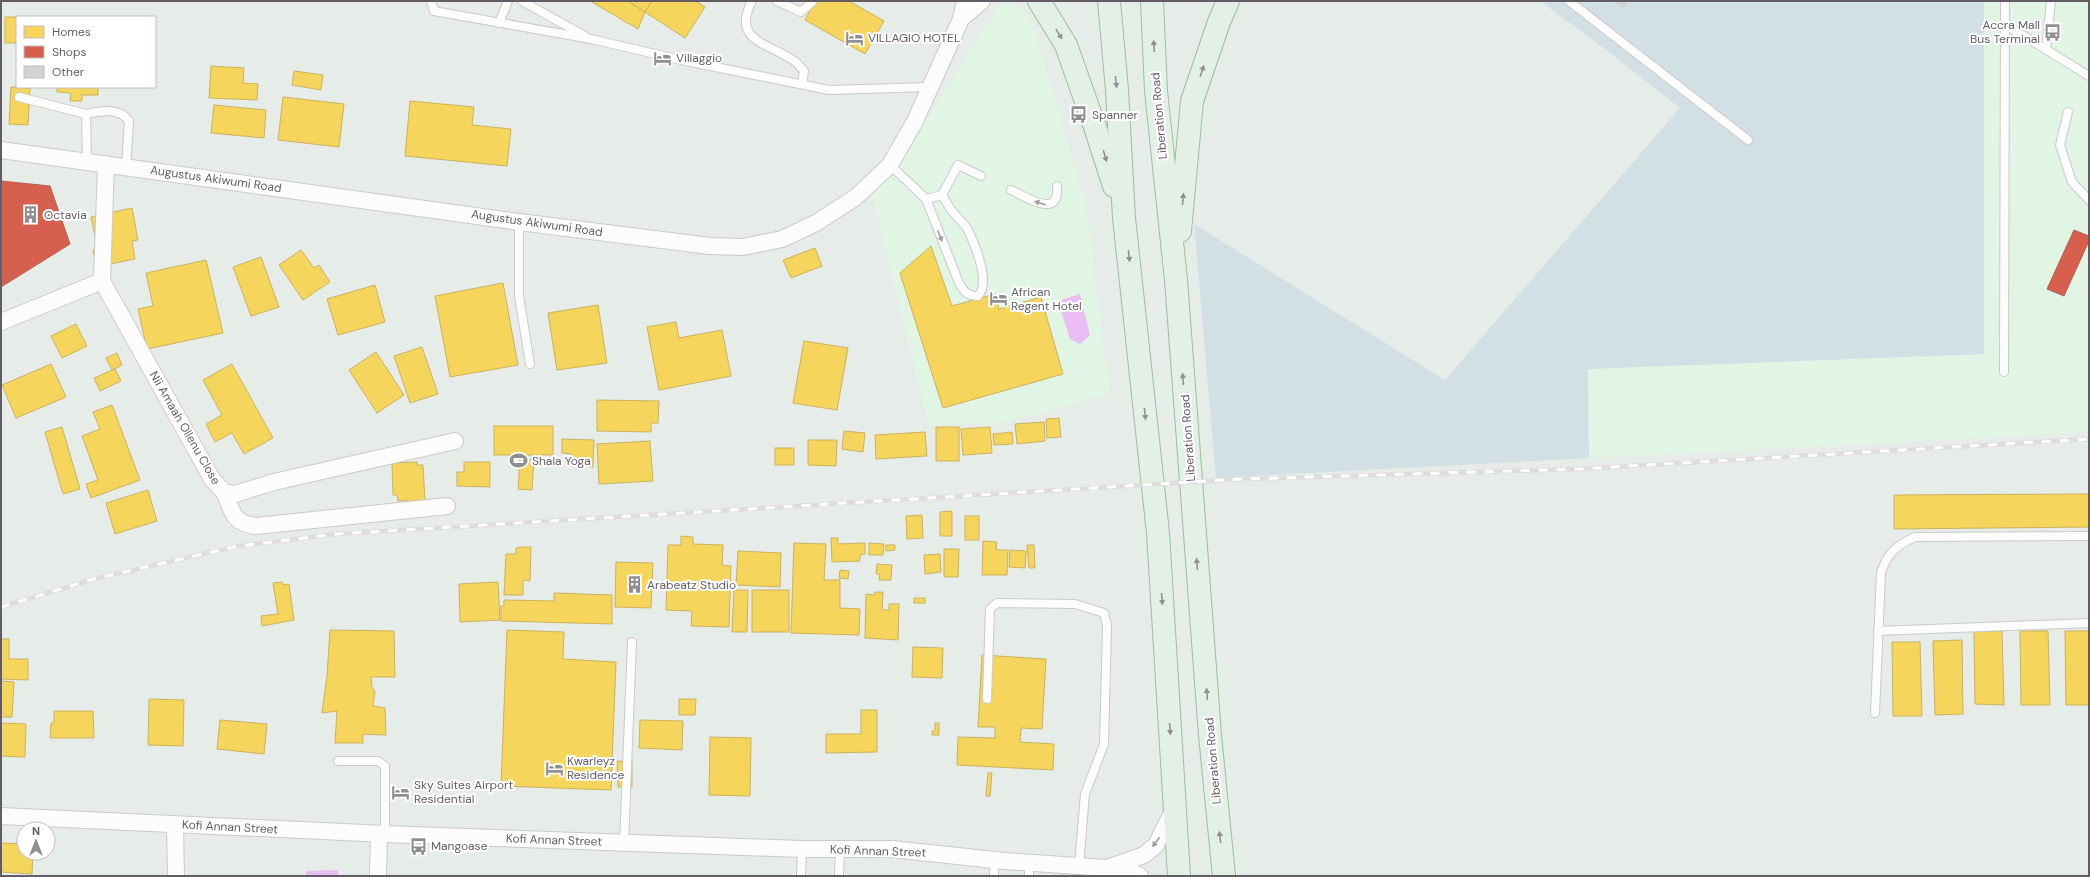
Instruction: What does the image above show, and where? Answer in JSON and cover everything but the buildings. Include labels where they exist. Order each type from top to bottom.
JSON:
[{"type":"highway","points":[[1039,1],[1066,45],[1096,126],[1124,218]]},
{"type":"highway","points":[[1109,1],[1117,90],[1124,218],[1158,532],[1179,876]]},
{"type":"highway","name":"Liberation Road","points":[[1152,1],[1156,91],[1176,280],[1210,735],[1224,876]]},
{"type":"highway","points":[[1176,280],[1192,101],[1218,22],[1228,1]]},
{"type":"street","name":"Augustus Akiwumi Road","points":[[1,150],[519,222],[710,246],[743,247],[782,240],[816,223],[856,197],[890,165],[915,122],[961,19],[965,1]]},
{"type":"street","name":"Augustus Akiwumi Road","points":[[961,19],[982,1]]},
{"type":"street","points":[[1,322],[102,281],[106,164]]},
{"type":"street","name":"Nii Amaah Ollenu Close","points":[[102,281],[212,479],[224,492],[234,494],[274,482],[455,441]]},
{"type":"street","points":[[224,492],[237,521],[246,525],[256,526],[447,506]]},
{"type":"street","name":"Kofi Annan Street","points":[[1107,868],[1144,855],[1156,845],[1175,808]]},
{"type":"street","name":"Kofi Annan Street","points":[[1,816],[382,834],[802,849],[892,849],[994,860],[1029,869],[1079,866],[1132,872],[1140,876]]},
{"type":"street","points":[[174,825],[176,876]]},
{"type":"street","points":[[378,876],[382,834]]},
{"type":"lane","points":[[431,1],[434,11],[591,39],[829,90],[930,87]]},
{"type":"lane","points":[[499,23],[508,1]]},
{"type":"lane","points":[[522,1],[591,39]]},
{"type":"lane","points":[[752,1],[746,18],[745,26],[748,32],[753,38],[794,60],[804,71],[802,84]]},
{"type":"lane","points":[[777,1],[801,12],[813,1]]},
{"type":"lane","points":[[1569,1],[1748,140]]},
{"type":"lane","points":[[2004,372],[2005,1]]},
{"type":"lane","points":[[2046,49],[2051,1]]},
{"type":"lane","points":[[2006,25],[2089,76]]},
{"type":"lane","points":[[19,97],[86,114],[100,111],[119,112],[126,115],[129,121],[126,167]]},
{"type":"lane","points":[[2068,112],[2060,145],[2072,182],[2089,200]]},
{"type":"lane","points":[[86,114],[87,162]]},
{"type":"lane","points":[[890,165],[926,199],[959,283],[965,293],[971,296],[978,296],[982,292],[984,285],[983,274],[967,228],[953,213],[942,195]]},
{"type":"lane","points":[[926,199],[942,195],[958,165],[981,176]]},
{"type":"lane","points":[[1011,190],[1041,205],[1049,205],[1054,201],[1058,193],[1057,186]]},
{"type":"lane","points":[[519,222],[519,296],[530,364]]},
{"type":"lane","points":[[1875,713],[1881,573],[1885,561],[1893,549],[1915,537],[2089,536]]},
{"type":"lane","points":[[987,699],[990,609],[997,603],[1076,604],[1104,613],[1107,626],[1104,744],[1085,794],[1079,866]]},
{"type":"lane","points":[[1878,632],[2089,623]]},
{"type":"lane","points":[[624,842],[632,642]]},
{"type":"lane","points":[[338,761],[378,761],[385,766],[382,834]]},
{"type":"lane","points":[[801,876],[802,849]]},
{"type":"lane","points":[[839,876],[840,849]]},
{"type":"lane","points":[[994,860],[994,876]]},
{"type":"shaded area","name":"African Regent Hotel","points":[[1003,1],[1010,1],[1030,16],[1086,204],[1110,393],[1006,422],[928,426],[872,194],[912,142]]},
{"type":"shaded area","points":[[1540,1],[1984,1],[1984,354],[1588,369],[1589,458],[1216,478],[1194,224],[1445,380],[1680,108]]},
{"type":"shaded area","points":[[1984,1],[2089,1],[2089,432],[1589,458],[1587,369],[1984,354]]},
{"type":"shaded area","points":[[1080,294],[1090,335],[1080,344],[1070,339],[1058,301]]},
{"type":"shaded area","points":[[338,870],[338,876],[306,876],[306,871]]},
{"type":"railway","points":[[1,607],[94,579],[238,546],[337,534],[1241,479],[1579,469],[2089,439]]},
{"type":"place","name":"Accra Mall Bus Terminal","points":[[2053,32]]},
{"type":"place","name":"VILLAGIO HOTEL","points":[[855,38]]},
{"type":"place","name":"Villaggio","points":[[663,58]]},
{"type":"place","name":"Spanner","points":[[1079,115]]},
{"type":"place","name":"Octavia","points":[[31,215]]},
{"type":"place","name":"African Regent Hotel","points":[[998,299]]},
{"type":"place","name":"Shala Yoga","points":[[519,461]]},
{"type":"place","name":"Arabeatz Studio","points":[[634,585]]},
{"type":"place","name":"Kwarleyz Residence","points":[[554,768]]},
{"type":"place","name":"Sky Suites Airport Residential","points":[[401,792]]},
{"type":"place","name":"Mangoase","points":[[418,846]]}]
